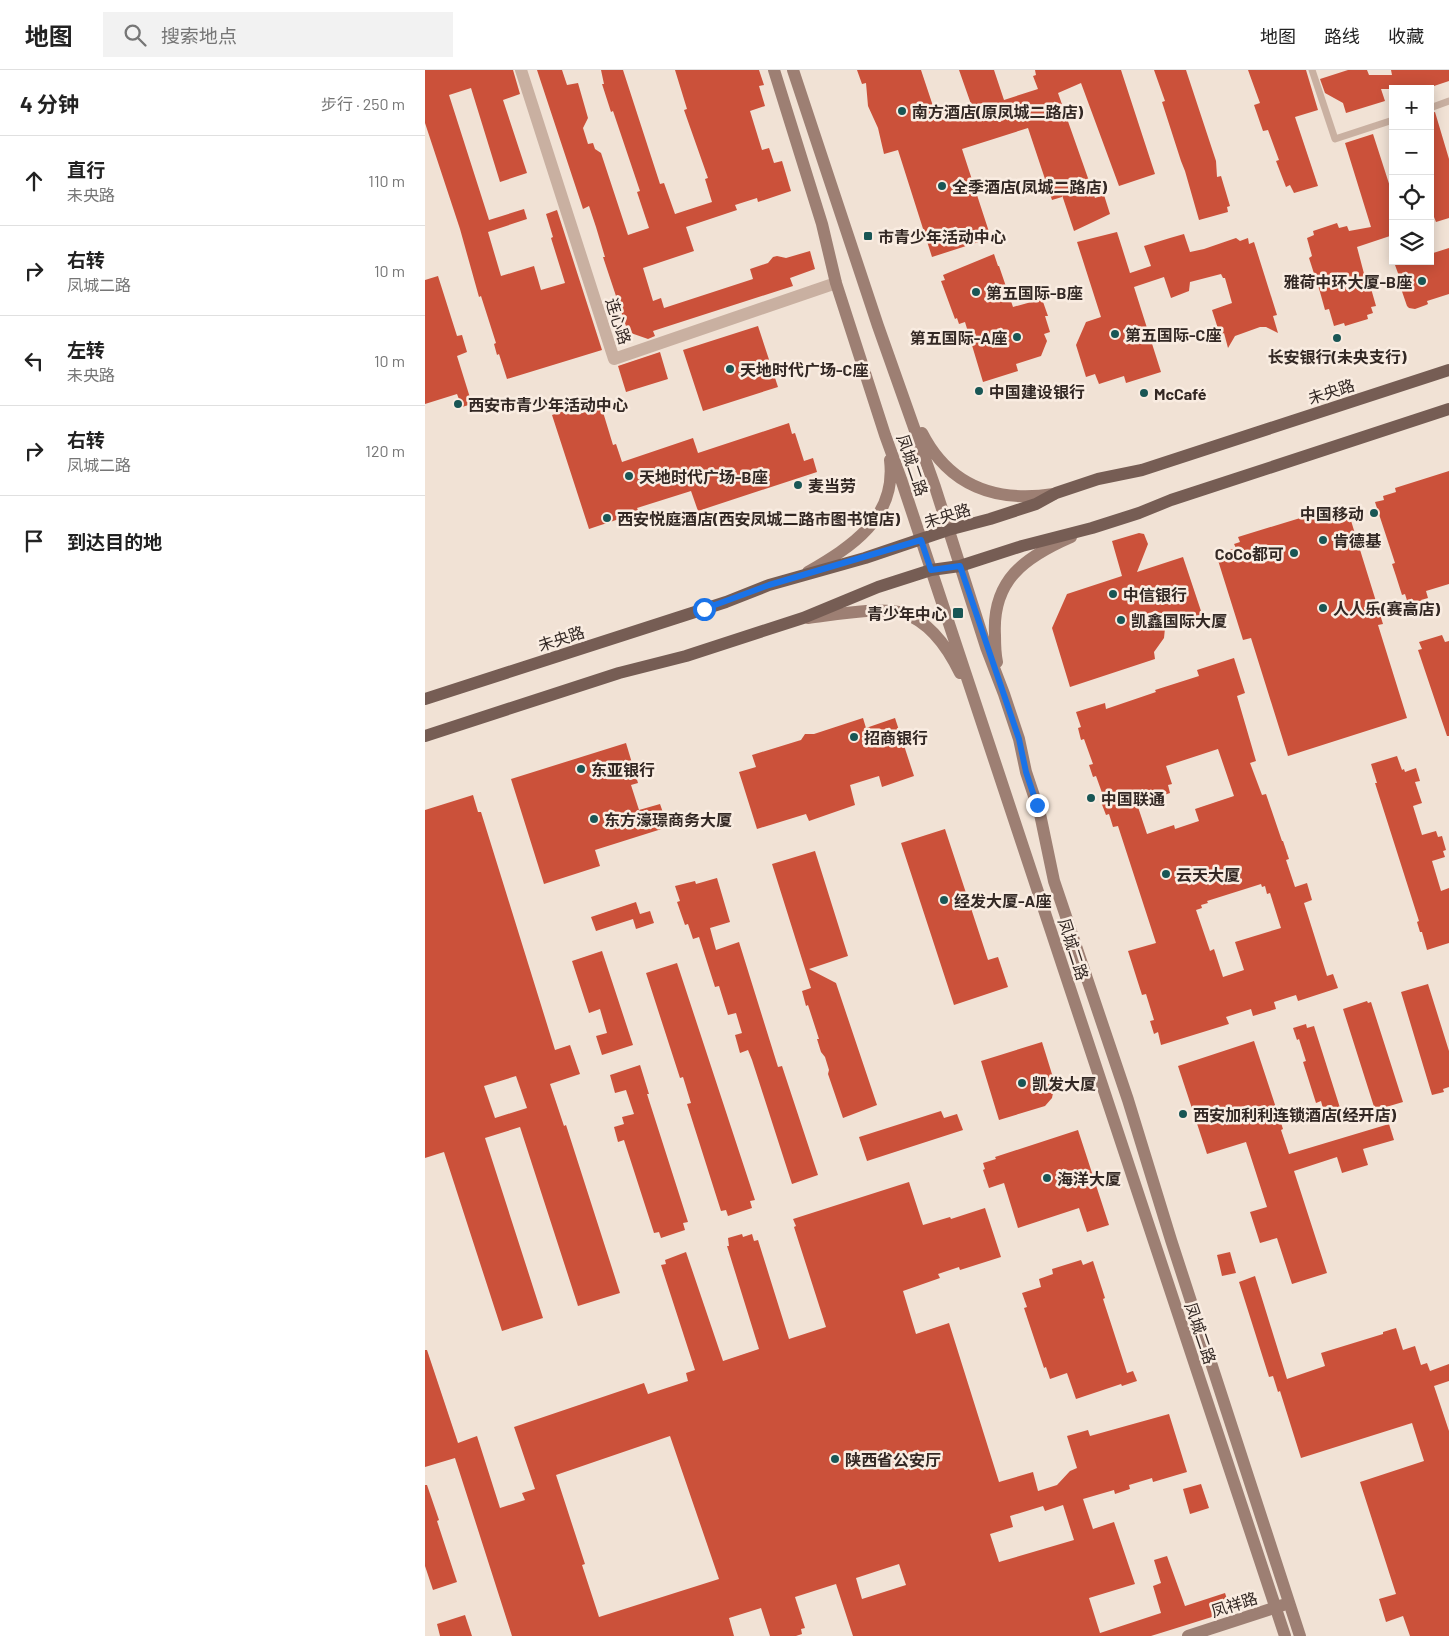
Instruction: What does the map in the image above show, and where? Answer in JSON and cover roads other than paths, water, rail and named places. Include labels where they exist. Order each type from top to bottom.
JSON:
[{"type":"main road","name":"凤城二路","points":[[774,70],[822,224],[836,283],[885,435],[978,708],[1285,1636]]},
{"type":"main road","name":"凤城二路","points":[[793,70],[1019,739],[1026,772],[1040,814],[1054,882],[1128,1100],[1174,1249],[1300,1636]]},
{"type":"main road","name":"未央路","points":[[425,699],[726,602],[769,585],[865,558],[948,530],[990,519],[1035,504],[1056,493],[1098,479],[1141,470],[1449,370]]},
{"type":"main road","points":[[903,396],[926,440],[940,461],[963,480],[990,492],[1025,496],[1056,493]]},
{"type":"main road","points":[[425,736],[619,673],[686,656],[803,618],[878,587],[931,570],[960,566],[1022,546],[1092,528],[1139,513],[1171,500],[1449,408]]},
{"type":"main road","points":[[805,574],[852,544],[872,524],[887,496],[890,482],[891,470],[885,435]]},
{"type":"main road","points":[[1004,694],[996,657],[995,613],[1004,588],[1012,575],[1032,557],[1057,543],[1092,528]]},
{"type":"main road","points":[[803,618],[885,611],[904,614],[924,625],[943,644],[978,708]]},
{"type":"main road","name":"凤祥路","points":[[1188,1636],[1289,1603]]},
{"type":"street","name":"连心路","points":[[521,70],[614,359],[836,283]]},
{"type":"lane","points":[[1312,70],[1335,139],[1389,121]]},
{"type":"lane","points":[[1434,107],[1449,101]]},
{"type":"place","name":"南方酒店(原凤城二路店)","points":[[902,111]]},
{"type":"place","name":"全季酒店(凤城二路店)","points":[[942,186]]},
{"type":"place","name":"市青少年活动中心","points":[[868,236]]},
{"type":"place","name":"雅荷中环大厦-B座","points":[[1422,281]]},
{"type":"place","name":"第五国际-B座","points":[[976,292]]},
{"type":"place","name":"第五国际-C座","points":[[1115,334]]},
{"type":"place","name":"第五国际-A座","points":[[1017,337]]},
{"type":"place","name":"长安银行(未央支行)","points":[[1337,338]]},
{"type":"place","name":"天地时代广场-C座","points":[[730,369]]},
{"type":"place","name":"中国建设银行","points":[[979,391]]},
{"type":"place","name":"McCafé","points":[[1144,393]]},
{"type":"place","name":"西安市青少年活动中心","points":[[458,404]]},
{"type":"place","name":"天地时代广场-B座","points":[[629,476]]},
{"type":"place","name":"麦当劳","points":[[798,485]]},
{"type":"place","name":"中国移动","points":[[1374,513]]},
{"type":"place","name":"西安悦庭酒店(西安凤城二路市图书馆店)","points":[[607,518]]},
{"type":"place","name":"肯德基","points":[[1323,540]]},
{"type":"place","name":"CoCo都可","points":[[1294,553]]},
{"type":"place","name":"中信银行","points":[[1113,594]]},
{"type":"place","name":"人人乐(赛高店)","points":[[1323,608]]},
{"type":"place","name":"青少年中心","points":[[958,613]]},
{"type":"place","name":"凯鑫国际大厦","points":[[1121,620]]},
{"type":"place","name":"招商银行","points":[[854,737]]},
{"type":"place","name":"东亚银行","points":[[581,769]]},
{"type":"place","name":"中国联通","points":[[1091,798]]},
{"type":"place","name":"东方濠璟商务大厦","points":[[594,819]]},
{"type":"place","name":"云天大厦","points":[[1166,874]]},
{"type":"place","name":"经发大厦-A座","points":[[944,900]]},
{"type":"place","name":"凯发大厦","points":[[1022,1083]]},
{"type":"place","name":"西安加利利连锁酒店(经开店)","points":[[1183,1114]]},
{"type":"place","name":"海洋大厦","points":[[1047,1178]]},
{"type":"place","name":"陕西省公安厅","points":[[835,1459]]}]
